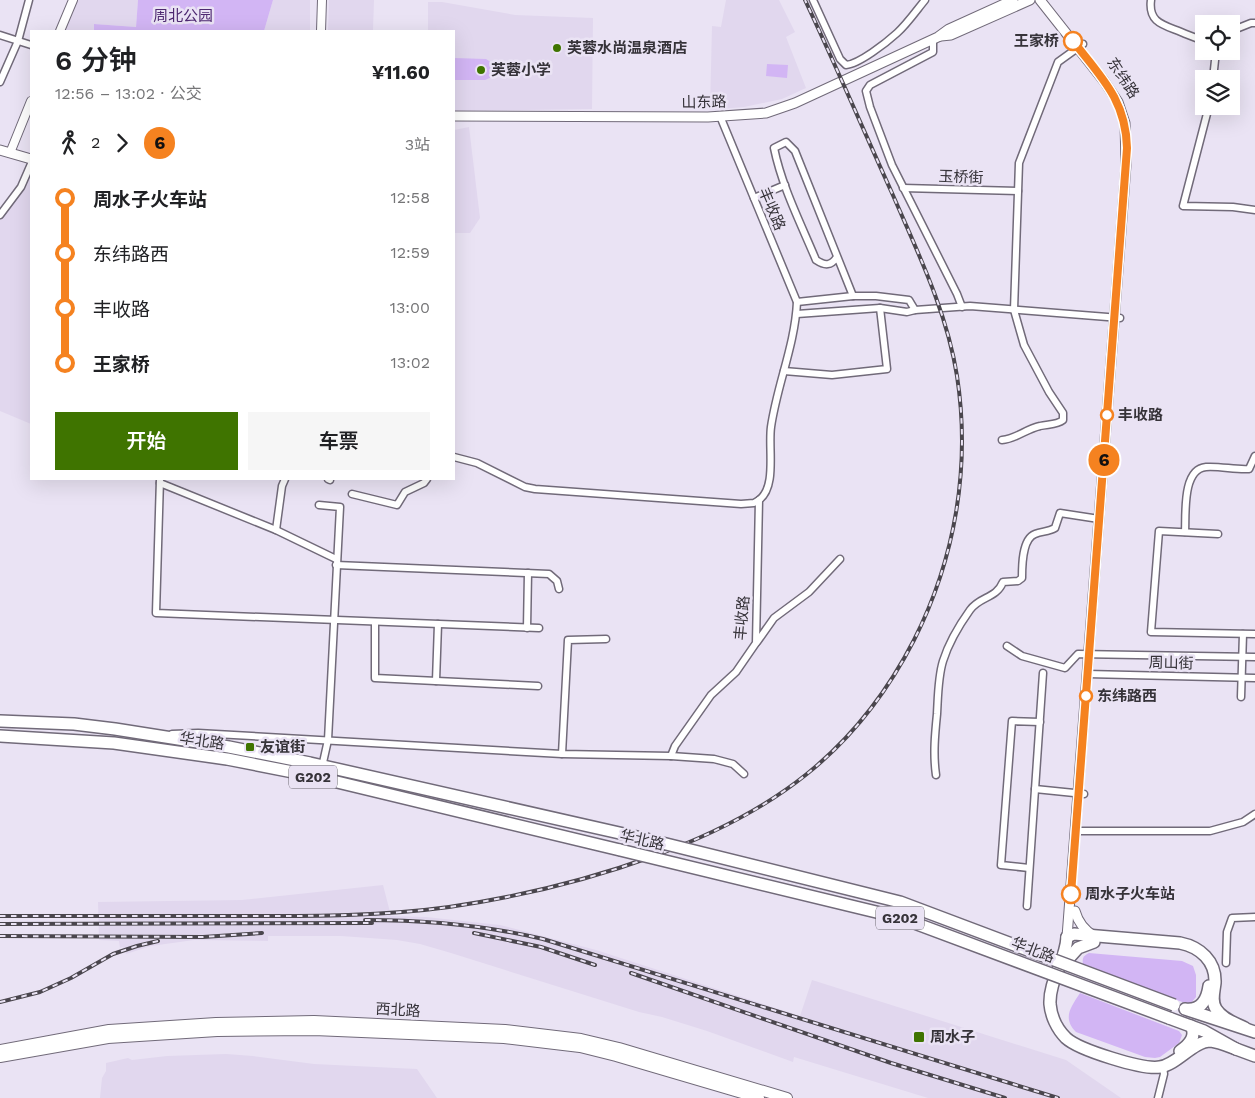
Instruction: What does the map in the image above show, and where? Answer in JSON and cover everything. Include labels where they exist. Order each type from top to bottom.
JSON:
[{"type":"highway","name":"华北路","points":[[0,722],[74,724],[229,746],[646,839],[900,902],[1180,1007],[1250,1030]]},
{"type":"highway","name":"华北路","points":[[0,736],[114,743],[227,759],[320,778],[901,918],[1191,1026],[1210,1034],[1236,1049],[1255,1056]]},
{"type":"highway","points":[[1072,937],[1184,950],[1196,954],[1204,961],[1208,970],[1208,990],[1204,1002],[1200,1006],[1195,1009],[1180,1007]]},
{"type":"highway","points":[[1072,937],[1069,958],[1058,984],[1057,1004],[1064,1024],[1078,1038],[1141,1061],[1158,1063],[1168,1060],[1189,1044],[1194,1032],[1191,1026]]},
{"type":"highway","points":[[1072,937],[1053,981],[1050,997],[1052,1015],[1061,1032],[1071,1041],[1082,1047],[1140,1066],[1153,1068],[1171,1064],[1206,1042],[1217,1042],[1236,1049]]},
{"type":"highway","points":[[1069,958],[1078,948],[1094,939],[1180,943],[1199,950],[1208,958],[1213,970],[1215,977],[1214,1001],[1217,1011],[1226,1019],[1250,1030]]},
{"type":"main road","name":"山东路","points":[[455,116],[720,116],[753,114],[781,109],[852,78],[936,38],[949,29],[1013,0]]},
{"type":"main road","name":"山东路","points":[[936,38],[951,35],[1030,0]]},
{"type":"main road","name":"东纬路","points":[[1040,0],[1080,46]]},
{"type":"main road","name":"东纬路","points":[[1048,0],[1112,91],[1125,123],[1126,165],[1117,318],[1072,937]]},
{"type":"main road","points":[[0,150],[30,159]]},
{"type":"main road","name":"东纬路","points":[[1092,654],[1099,520],[1117,318]]},
{"type":"main road","name":"东纬路","points":[[1072,937],[1076,911],[1079,831]]},
{"type":"main road","points":[[1076,911],[1077,918],[1084,929],[1094,939]]},
{"type":"main road","name":"西北路","points":[[0,1050],[109,1030],[226,1023],[314,1022],[504,1030],[581,1039],[619,1048],[788,1098]]},
{"type":"main road","name":"西北路","points":[[0,1057],[108,1038],[217,1031],[305,1030],[504,1038],[580,1047],[759,1098]]},
{"type":"street","points":[[0,82],[18,40],[29,0]]},
{"type":"street","points":[[60,30],[72,0]]},
{"type":"street","points":[[321,30],[322,0]]},
{"type":"street","points":[[813,0],[840,59],[846,65],[867,55],[898,33],[925,0]]},
{"type":"street","points":[[1150,0],[1152,15],[1161,24],[1195,37]]},
{"type":"street","points":[[1240,27],[1255,23]]},
{"type":"street","points":[[0,35],[30,45]]},
{"type":"street","points":[[936,38],[933,52],[870,85],[866,91],[870,107],[892,165],[962,307]]},
{"type":"street","points":[[1002,440],[1012,439],[1039,426],[1060,423],[1064,420],[1063,413],[1049,392],[1024,345],[1014,310],[1019,163],[1058,62],[1080,46]]},
{"type":"street","points":[[10,153],[30,103]]},
{"type":"street","points":[[1207,115],[1183,206],[1233,207],[1255,210]]},
{"type":"street","name":"丰收路","points":[[672,756],[675,746],[711,695],[736,672],[756,643],[758,500],[764,496],[769,486],[770,427],[796,322],[797,302],[720,116]]},
{"type":"street","points":[[837,257],[834,262],[827,265],[823,265],[816,260],[785,185],[774,148],[786,142],[795,151],[837,257],[852,296]]},
{"type":"street","points":[[0,215],[20,187],[30,166]]},
{"type":"street","points":[[754,198],[785,185]]},
{"type":"street","name":"玉桥街","points":[[903,188],[1018,191]]},
{"type":"street","points":[[797,302],[852,296],[876,296],[909,300],[915,310]]},
{"type":"street","points":[[796,314],[880,308],[907,312],[970,306],[1117,318]]},
{"type":"street","points":[[784,372],[832,375],[887,369],[880,308]]},
{"type":"street","points":[[1185,532],[1188,484],[1192,475],[1205,467],[1249,468],[1255,456]]},
{"type":"street","points":[[455,457],[477,463],[525,487],[535,489],[741,504],[754,503],[758,500]]},
{"type":"street","points":[[276,530],[282,486],[285,480]]},
{"type":"street","points":[[352,494],[397,505],[405,492],[424,483],[426,480]]},
{"type":"street","points":[[539,628],[156,613],[160,481],[276,530],[336,562],[549,574],[557,581],[559,589]]},
{"type":"street","points":[[319,505],[340,507],[328,740],[320,778]]},
{"type":"street","points":[[936,775],[934,759],[938,692],[943,661],[962,622],[971,608],[982,599],[991,596],[999,590],[1003,582],[1018,581],[1022,578],[1022,561],[1029,540],[1034,534],[1055,528],[1060,513],[1099,520]]},
{"type":"street","points":[[1218,534],[1159,531],[1151,632],[1255,634]]},
{"type":"street","points":[[756,643],[774,618],[809,592],[840,559]]},
{"type":"street","points":[[526,628],[528,573]]},
{"type":"street","points":[[375,622],[374,678],[538,686]]},
{"type":"street","points":[[436,681],[438,624]]},
{"type":"street","points":[[1241,697],[1243,634]]},
{"type":"street","points":[[562,754],[568,640],[606,639]]},
{"type":"street","points":[[1007,646],[1022,656],[1065,668],[1078,654],[1092,654]]},
{"type":"street","name":"周山街","points":[[1092,654],[1255,657]]},
{"type":"street","points":[[1027,906],[1043,673]]},
{"type":"street","name":"周山街","points":[[1090,674],[1255,678]]},
{"type":"street","points":[[1029,868],[1001,865],[1012,720],[1040,722]]},
{"type":"street","points":[[160,736],[198,733],[562,754],[672,756],[714,759],[733,764],[744,774]]},
{"type":"street","points":[[1035,789],[1081,793]]},
{"type":"street","points":[[1079,831],[1210,831],[1243,822],[1255,814]]},
{"type":"street","points":[[1226,963],[1227,932],[1232,918],[1255,917]]},
{"type":"street","points":[[1158,1098],[1164,1074],[1163,1067]]},
{"type":"shaded area","points":[[77,0],[138,0],[136,27],[94,24],[94,30],[64,30]]},
{"type":"shaded area","points":[[273,0],[310,0],[310,30],[264,30]]},
{"type":"shaded area","points":[[329,0],[374,0],[373,30],[328,30]]},
{"type":"shaded area","points":[[726,0],[779,0],[795,32],[786,37],[806,88],[782,99],[744,107],[710,110],[712,26],[721,27]]},
{"type":"shaded area","points":[[428,2],[442,2],[515,15],[593,18],[592,109],[455,111],[455,30],[428,30]]},
{"type":"shaded area","points":[[469,127],[480,218],[470,233],[455,233],[455,130]]},
{"type":"shaded area","points":[[30,176],[30,424],[0,411],[0,217]]},
{"type":"shaded area","points":[[383,885],[391,916],[426,917],[500,925],[596,950],[800,1016],[812,980],[1066,1060],[1121,1098],[928,1098],[794,1057],[793,1062],[662,1017],[639,1012],[451,953],[397,940],[341,936],[268,936],[268,941],[194,940],[151,946],[126,954],[123,947],[120,948],[119,941],[99,940],[98,902],[242,900]]},
{"type":"shaded area","points":[[226,1054],[314,1064],[417,1069],[437,1098],[100,1098],[106,1063],[128,1058],[132,1060],[167,1056]]},
{"type":"green space","name":"周北公园","points":[[138,0],[273,0],[264,30],[94,30],[94,24],[136,27]]},
{"type":"green space","points":[[455,58],[486,59],[492,63],[494,70],[492,77],[485,80],[455,80]]},
{"type":"green space","points":[[767,64],[788,65],[787,78],[766,76]]},
{"type":"green space","points":[[1089,953],[1182,961],[1193,966],[1196,975],[1196,997],[1191,1003],[1185,1003],[1086,967],[1083,965],[1083,959]]},
{"type":"green space","points":[[1080,993],[1179,1031],[1182,1035],[1179,1043],[1160,1057],[1145,1057],[1076,1032],[1069,1022],[1069,1012]]},
{"type":"railway","points":[[0,916],[284,916],[394,913],[449,907],[527,893],[629,865],[697,839],[736,820],[773,799],[806,774],[837,747],[866,715],[891,680],[914,640],[940,577],[956,512],[962,444],[961,410],[952,352],[931,283],[805,0]]},
{"type":"railway","points":[[365,920],[454,924],[499,930],[543,939],[1058,1098]]},
{"type":"railway","points":[[0,924],[372,923]]},
{"type":"railway","points":[[0,936],[203,937],[262,933]]},
{"type":"railway","points":[[474,933],[541,947],[595,965]]},
{"type":"railway","points":[[0,1002],[40,992],[71,978],[113,954],[158,941]]},
{"type":"railway","points":[[631,973],[891,1063],[1005,1098]]},
{"type":"bus line","name":"6","points":[[1071,894],[1127,148],[1125,123],[1118,102],[1112,91],[1073,41]]},
{"type":"place","name":"王家桥","points":[[1073,41]]},
{"type":"place","name":"芙蓉水尚温泉酒店","points":[[557,48]]},
{"type":"place","name":"芙蓉小学","points":[[481,70]]},
{"type":"place","name":"丰收路","points":[[1107,415]]},
{"type":"place","name":"东纬路西","points":[[1086,696]]},
{"type":"place","name":"友谊街","points":[[250,747]]},
{"type":"place","name":"周水子火车站","points":[[1071,894]]},
{"type":"place","name":"周水子","points":[[919,1037]]}]
